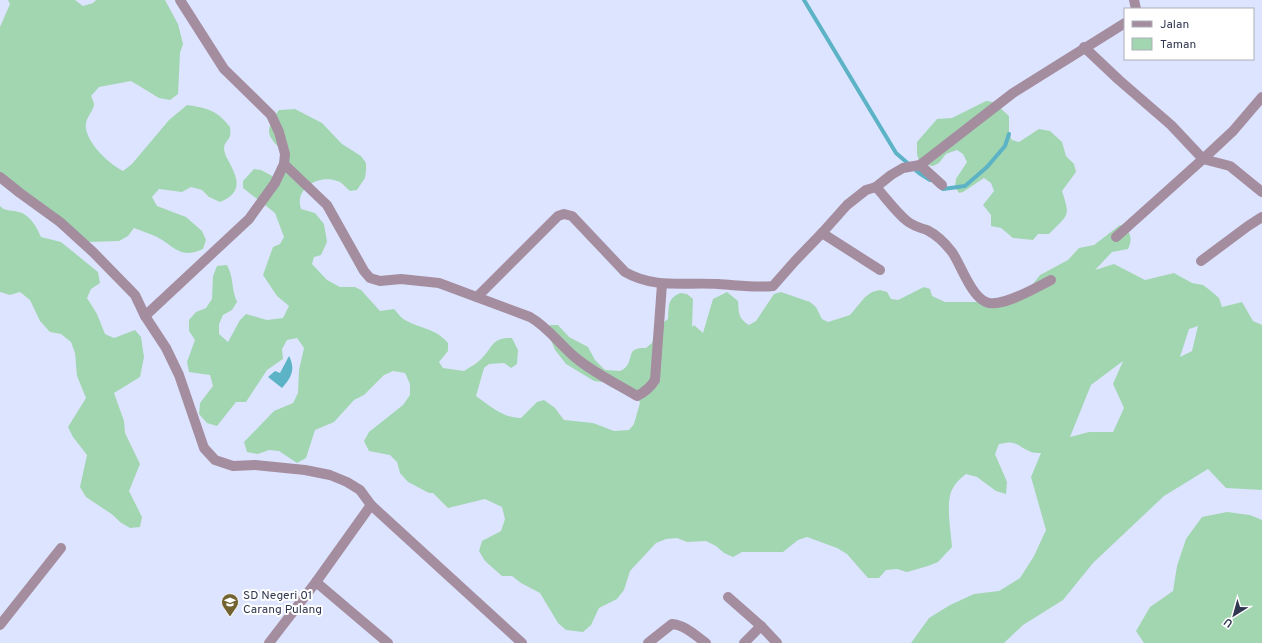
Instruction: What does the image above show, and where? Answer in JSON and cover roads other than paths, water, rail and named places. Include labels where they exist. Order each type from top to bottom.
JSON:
[{"type":"street","points":[[145,316],[249,219],[275,182],[284,164],[284,154],[279,132],[271,115],[224,69],[180,0]]},
{"type":"street","points":[[477,297],[558,216],[564,214],[572,216],[625,272],[635,278],[662,284],[773,286],[794,261],[847,205],[866,190],[876,188],[902,168],[919,165],[1013,93],[1124,24]]},
{"type":"street","points":[[1084,48],[1171,125],[1203,159],[1230,166],[1262,192]]},
{"type":"street","points":[[1116,237],[1203,159],[1232,131],[1262,97]]},
{"type":"street","points":[[284,164],[327,205],[364,271],[370,278],[380,281],[401,279],[439,283],[530,317],[542,324],[577,359],[637,396],[644,393],[655,380],[662,284]]},
{"type":"street","points":[[919,165],[942,185]]},
{"type":"street","points":[[0,177],[60,222],[93,252],[135,295],[145,316],[166,348],[178,375],[204,448],[215,460],[233,466],[255,465],[305,470],[330,475],[347,482],[360,490],[371,505],[522,643]]},
{"type":"street","points":[[876,188],[907,221],[933,234],[945,243],[973,290],[985,302],[992,304],[1000,303],[1026,293],[1051,280]]},
{"type":"street","points":[[1201,261],[1262,217]]},
{"type":"street","points":[[822,233],[880,270]]},
{"type":"street","points":[[269,643],[316,582],[371,505]]},
{"type":"street","points":[[0,625],[61,548]]},
{"type":"street","points":[[316,582],[388,643]]},
{"type":"street","points":[[728,597],[777,643]]},
{"type":"street","points":[[648,643],[672,624],[684,628],[706,643]]},
{"type":"street","points":[[744,643],[760,626]]},
{"type":"water","points":[[289,356],[292,366],[292,374],[282,388],[268,377],[275,371],[280,373]]},
{"type":"waterway","points":[[804,0],[896,153],[919,173],[930,180]]},
{"type":"waterway","points":[[942,188],[965,186],[987,167],[1005,146],[1009,134]]},
{"type":"place","name":"SD Negeri 01 Carang Pulang","points":[[230,617]]}]
